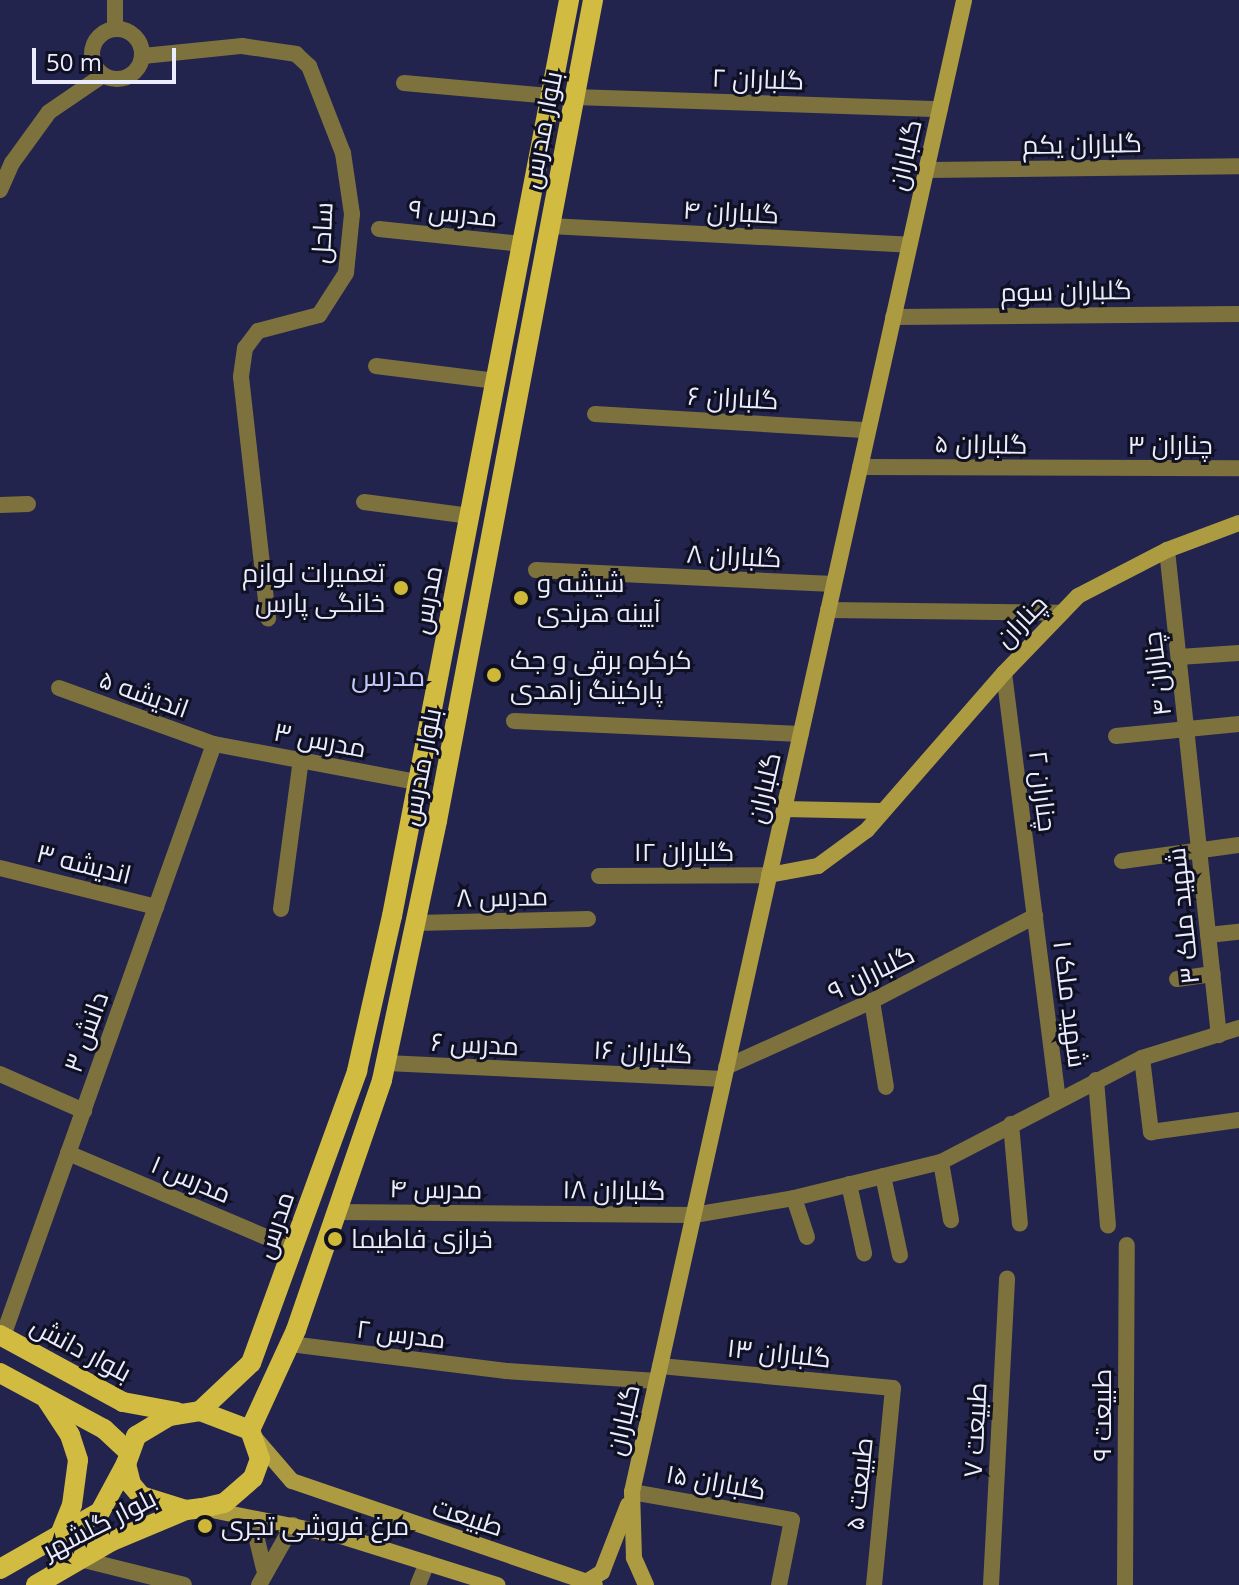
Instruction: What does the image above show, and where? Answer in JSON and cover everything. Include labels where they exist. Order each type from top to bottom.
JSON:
[{"type":"main road","name":"مدرس","points":[[193,1412],[251,1363],[357,1071],[418,782],[569,0]]},
{"type":"main road","name":"بلوار مدرس","points":[[252,1433],[290,1344],[386,1063],[462,689],[593,0]]},
{"type":"main road","points":[[437,686],[462,689]]},
{"type":"main road","name":"بلوار دانش","points":[[2,1335],[123,1402],[193,1412]]},
{"type":"main road","points":[[0,1373],[104,1429],[127,1458],[131,1484],[141,1496],[194,1509],[224,1503],[253,1478],[260,1459],[252,1433],[193,1412],[148,1424],[127,1458]]},
{"type":"main road","points":[[44,1397],[70,1435],[78,1460],[72,1505],[60,1534]]},
{"type":"main road","name":"بلوار گلشهر","points":[[3,1564],[100,1512],[127,1458]]},
{"type":"main road","name":"بلوار گلشهر","points":[[36,1585],[80,1559],[194,1509]]},
{"type":"street","points":[[115,0],[115,29]]},
{"type":"street","name":"گلباران","points":[[646,1585],[634,1558],[632,1492],[964,0]]},
{"type":"street","points":[[115,29],[136,37],[143,56],[131,76],[120,80],[103,75],[93,63],[93,45],[115,29]]},
{"type":"street","name":"ساحل","points":[[143,56],[242,46],[296,54],[309,66],[343,153],[352,214],[346,273],[319,315],[258,331],[245,348],[241,377],[268,618]]},
{"type":"street","points":[[0,190],[49,112],[103,75]]},
{"type":"street","points":[[404,83],[551,96]]},
{"type":"street","name":"گلباران ۲","points":[[574,97],[940,109]]},
{"type":"street","name":"گلباران یکم","points":[[926,170],[1239,166]]},
{"type":"street","name":"گلباران ۴","points":[[550,226],[909,245]]},
{"type":"street","name":"مدرس ۹","points":[[379,229],[522,244]]},
{"type":"street","name":"گلباران سوم","points":[[893,317],[1239,314]]},
{"type":"street","points":[[376,366],[496,381]]},
{"type":"street","name":"گلباران ۶","points":[[595,414],[868,430]]},
{"type":"street","name":"گلباران ۵","points":[[860,467],[1101,469]]},
{"type":"street","name":"چناران ۳","points":[[1101,469],[1239,468]]},
{"type":"street","points":[[364,502],[470,516]]},
{"type":"street","points":[[0,505],[28,504]]},
{"type":"street","name":"چناران","points":[[769,875],[818,866],[844,851],[1004,673],[1078,596],[1167,550],[1239,523]]},
{"type":"street","name":"۴ چناران","points":[[1167,550],[1193,792]]},
{"type":"street","name":"گلباران ۸","points":[[536,570],[834,584]]},
{"type":"street","points":[[828,610],[1062,613]]},
{"type":"street","points":[[1179,657],[1239,653]]},
{"type":"street","name":"۲ چناران","points":[[1004,673],[1035,916]]},
{"type":"street","name":"اندیشه ۵","points":[[59,688],[214,744]]},
{"type":"street","points":[[514,721],[801,734]]},
{"type":"street","points":[[1116,736],[1239,724]]},
{"type":"street","name":"مدرس ۳","points":[[214,744],[418,782]]},
{"type":"street","name":"دانش ۳","points":[[2,1335],[214,744]]},
{"type":"street","points":[[281,909],[301,760]]},
{"type":"street","name":"۳ شهید ملک","points":[[1193,792],[1219,1035]]},
{"type":"street","points":[[784,809],[880,811]]},
{"type":"street","points":[[1122,861],[1239,845]]},
{"type":"street","name":"اندیشه ۳","points":[[0,868],[156,907]]},
{"type":"street","name":"گلباران ۱۲","points":[[599,876],[769,875]]},
{"type":"street","name":"۹ گلباران","points":[[725,1073],[1035,916]]},
{"type":"street","name":"۱ شهید ملک","points":[[1035,916],[1058,1098]]},
{"type":"street","name":"مدرس ۸","points":[[416,923],[588,919]]},
{"type":"street","points":[[1208,935],[1239,932]]},
{"type":"street","points":[[1177,979],[1213,974]]},
{"type":"street","points":[[872,1001],[886,1087]]},
{"type":"street","name":"گلباران ۱۸","points":[[534,1213],[694,1215],[794,1198],[941,1162],[1058,1098],[1142,1058],[1239,1028]]},
{"type":"street","points":[[1142,1058],[1151,1132],[1239,1120]]},
{"type":"street","name":"مدرس ۶","points":[[386,1063],[561,1072]]},
{"type":"street","name":"گلباران ۱۶","points":[[561,1072],[725,1073]]},
{"type":"street","points":[[0,1074],[84,1111]]},
{"type":"street","points":[[1096,1080],[1108,1226]]},
{"type":"street","points":[[1011,1124],[1020,1224]]},
{"type":"street","name":"مدرس ۱","points":[[68,1153],[294,1249]]},
{"type":"street","points":[[941,1162],[951,1220]]},
{"type":"street","points":[[883,1176],[900,1255]]},
{"type":"street","points":[[849,1184],[864,1253]]},
{"type":"street","points":[[794,1198],[807,1237]]},
{"type":"street","name":"مدرس ۴","points":[[337,1212],[534,1213]]},
{"type":"street","name":"طبیعت ۹","points":[[1125,1585],[1127,1245]]},
{"type":"street","name":"طبیعت ۷","points":[[991,1585],[1007,1278]]},
{"type":"street","name":"مدرس ۲","points":[[290,1344],[506,1371],[658,1373]]},
{"type":"street","name":"۱۳ گلباران","points":[[658,1373],[893,1388]]},
{"type":"street","name":"۵ طبیعت","points":[[874,1585],[893,1388]]},
{"type":"street","name":"طبیعت","points":[[252,1433],[292,1481],[591,1584]]},
{"type":"street","points":[[591,1584],[602,1572],[614,1549],[632,1492]]},
{"type":"street","name":"گلباران ۱۵","points":[[632,1492],[792,1520],[779,1585]]},
{"type":"street","points":[[194,1509],[293,1525],[497,1585]]},
{"type":"street","points":[[252,1519],[261,1577]]},
{"type":"street","points":[[261,1577],[293,1525]]},
{"type":"street","points":[[80,1559],[184,1585]]},
{"type":"street","points":[[418,1585],[427,1563]]},
{"type":"place","name":"تعمیرات لوازم خانگی پارس","points":[[401,588]]},
{"type":"place","name":"شیشه و آیینه هرندی","points":[[521,598]]},
{"type":"place","name":"کرکره برقی و جک پارکینگ زاهدی","points":[[494,675]]},
{"type":"place","name":"خرازی فاطیما","points":[[335,1239]]},
{"type":"place","name":"مرغ فروشی تجری","points":[[205,1526]]},
{"type":"district","name":"مدرس","points":[[388,675]]}]
